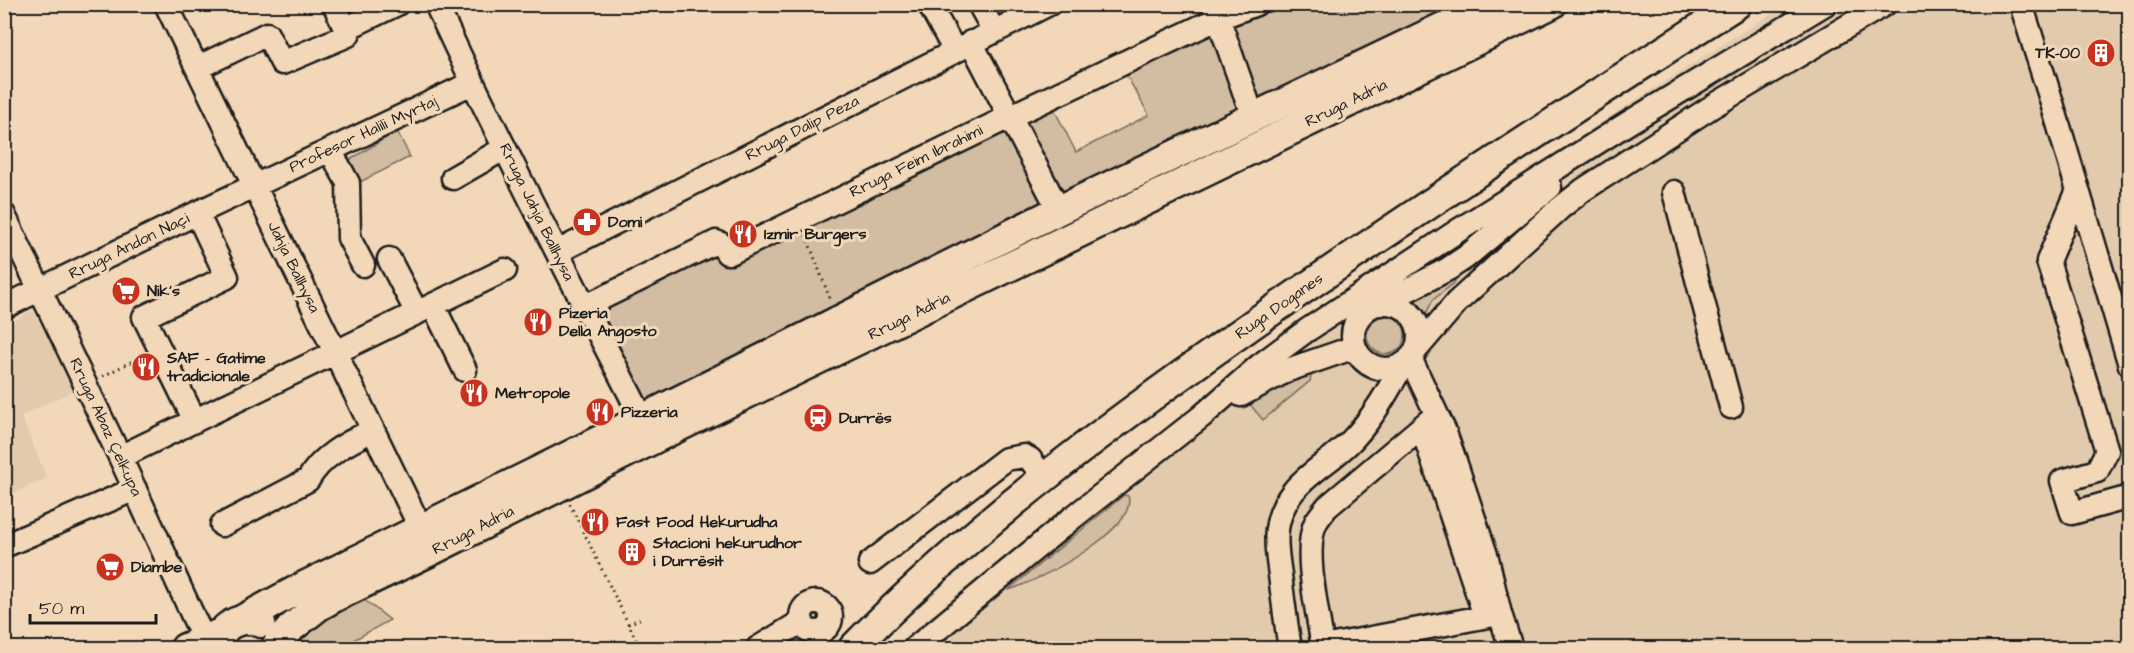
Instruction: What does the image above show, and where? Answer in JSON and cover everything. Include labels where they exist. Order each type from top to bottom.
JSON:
[{"type":"main road","name":"Rruga Adria","points":[[214,638],[288,594],[1059,210],[1491,4]]},
{"type":"main road","name":"Rruga Adria","points":[[277,647],[291,628],[319,606],[335,597],[664,434],[1552,4]]},
{"type":"main road","name":"Ruga Doganes","points":[[853,648],[948,557],[1044,478],[1142,403],[1309,286],[1562,117],[1737,4]]},
{"type":"main road","points":[[214,638],[256,621],[273,633],[277,647]]},
{"type":"street","name":"Jahja Ballhysa","points":[[166,4],[421,529]]},
{"type":"street","points":[[197,68],[267,34],[282,63],[348,36],[334,4]]},
{"type":"street","points":[[345,29],[397,4]]},
{"type":"street","name":"Rruga Jahja Ballhysa","points":[[436,4],[472,83],[556,252],[642,418]]},
{"type":"street","points":[[929,4],[963,46],[1009,117],[1052,197]]},
{"type":"street","points":[[979,4],[994,31]]},
{"type":"street","name":"Rruga Dalip Peza","points":[[556,252],[1049,4]]},
{"type":"street","name":"Rruga Feim Ibrahimi","points":[[584,307],[716,242],[721,244],[727,253],[730,253],[1009,117],[1216,11],[1256,4]]},
{"type":"street","points":[[915,648],[1071,519],[1202,416],[1260,365],[1341,307],[1628,123],[1825,4]]},
{"type":"street","points":[[1628,123],[1466,257],[1359,317],[1353,338],[1361,358],[1374,366],[1390,368],[1409,358],[1457,302],[1583,190],[1713,106],[1885,4]]},
{"type":"street","points":[[2021,4],[2130,365]]},
{"type":"street","points":[[1216,11],[1247,100]]},
{"type":"street","name":"Profesor Halili Myrtaj","points":[[254,185],[472,83]]},
{"type":"street","points":[[453,178],[505,148]]},
{"type":"street","points":[[330,150],[348,183],[349,238],[363,265]]},
{"type":"street","name":"Rruga Andon Naçi","points":[[4,307],[254,185]]},
{"type":"street","points":[[2078,190],[2048,261],[2107,451],[2097,471],[2062,481],[2072,513],[2130,497]]},
{"type":"street","points":[[1674,192],[1731,406]]},
{"type":"street","points":[[195,421],[144,317],[227,277],[196,213]]},
{"type":"street","name":"Rruga Abaz Çelkupa","points":[[4,215],[135,489],[214,638]]},
{"type":"street","points":[[389,259],[465,370]]},
{"type":"street","points":[[120,457],[505,270]]},
{"type":"street","points":[[1290,648],[1276,544],[1278,521],[1282,510],[1289,495],[1300,482],[1340,451],[1360,431],[1409,358],[1418,338],[1418,329],[1412,317],[1399,306],[1351,305],[1341,307]]},
{"type":"street","points":[[1202,416],[1288,370],[1355,347]]},
{"type":"street","points":[[1409,358],[1492,615],[1511,648]]},
{"type":"street","points":[[1429,421],[1327,507],[1315,523],[1311,544],[1311,571],[1323,648],[1492,615]]},
{"type":"street","points":[[222,525],[308,480],[314,469],[324,459],[373,430]]},
{"type":"street","points":[[870,563],[1006,459],[1024,456],[1030,459],[1044,478]]},
{"type":"street","points":[[4,546],[135,489]]},
{"type":"street","points":[[758,648],[821,632],[842,648]]},
{"type":"path","points":[[800,218],[833,306]]},
{"type":"path","points":[[86,385],[159,348]]},
{"type":"path","points":[[567,498],[640,648]]},
{"type":"path","points":[[628,624],[640,619]]},
{"type":"shaded area","points":[[1272,5],[1482,5],[646,409],[594,309],[716,249],[1052,105],[1076,152],[1149,115],[1124,71]]},
{"type":"shaded area","points":[[1785,5],[2129,5],[2129,648],[892,648],[1071,501],[1100,482],[1305,319],[1623,108]]},
{"type":"shaded area","points":[[397,131],[410,157],[358,183],[346,162]]},
{"type":"shaded area","points":[[1454,279],[1455,282],[1433,300],[1425,316],[1420,308],[1409,300]]},
{"type":"shaded area","points":[[33,310],[74,390],[21,416],[47,478],[5,497],[5,403],[14,398],[5,379],[5,326]]},
{"type":"shaded area","points":[[1386,316],[1400,321],[1405,335],[1400,349],[1386,354],[1372,349],[1367,335],[1372,321]]},
{"type":"shaded area","points":[[1308,373],[1311,377],[1310,381],[1263,420],[1247,401]]},
{"type":"shaded area","points":[[1124,495],[1128,496],[1127,510],[1118,524],[1102,539],[1061,566],[1008,590]]},
{"type":"shaded area","points":[[363,599],[390,620],[339,648],[287,648],[321,612]]},
{"type":"place","name":"TK-00","points":[[2101,53]]},
{"type":"place","name":"Domi","points":[[587,222]]},
{"type":"place","name":"Izmir Burgers","points":[[743,234]]},
{"type":"place","name":"Nik's","points":[[126,291]]},
{"type":"place","name":"Pizeria Della Angosto","points":[[538,322]]},
{"type":"place","name":"SAF - Gatime tradicionale","points":[[146,367]]},
{"type":"place","name":"Metropole","points":[[474,393]]},
{"type":"place","name":"Pizzeria","points":[[600,412]]},
{"type":"place","name":"Durrës","points":[[818,418]]},
{"type":"place","name":"Fast Food Hekurudha","points":[[595,522]]},
{"type":"place","name":"Stacioni hekurudhor i Durrësit","points":[[632,552]]},
{"type":"place","name":"Diambe","points":[[110,567]]}]
